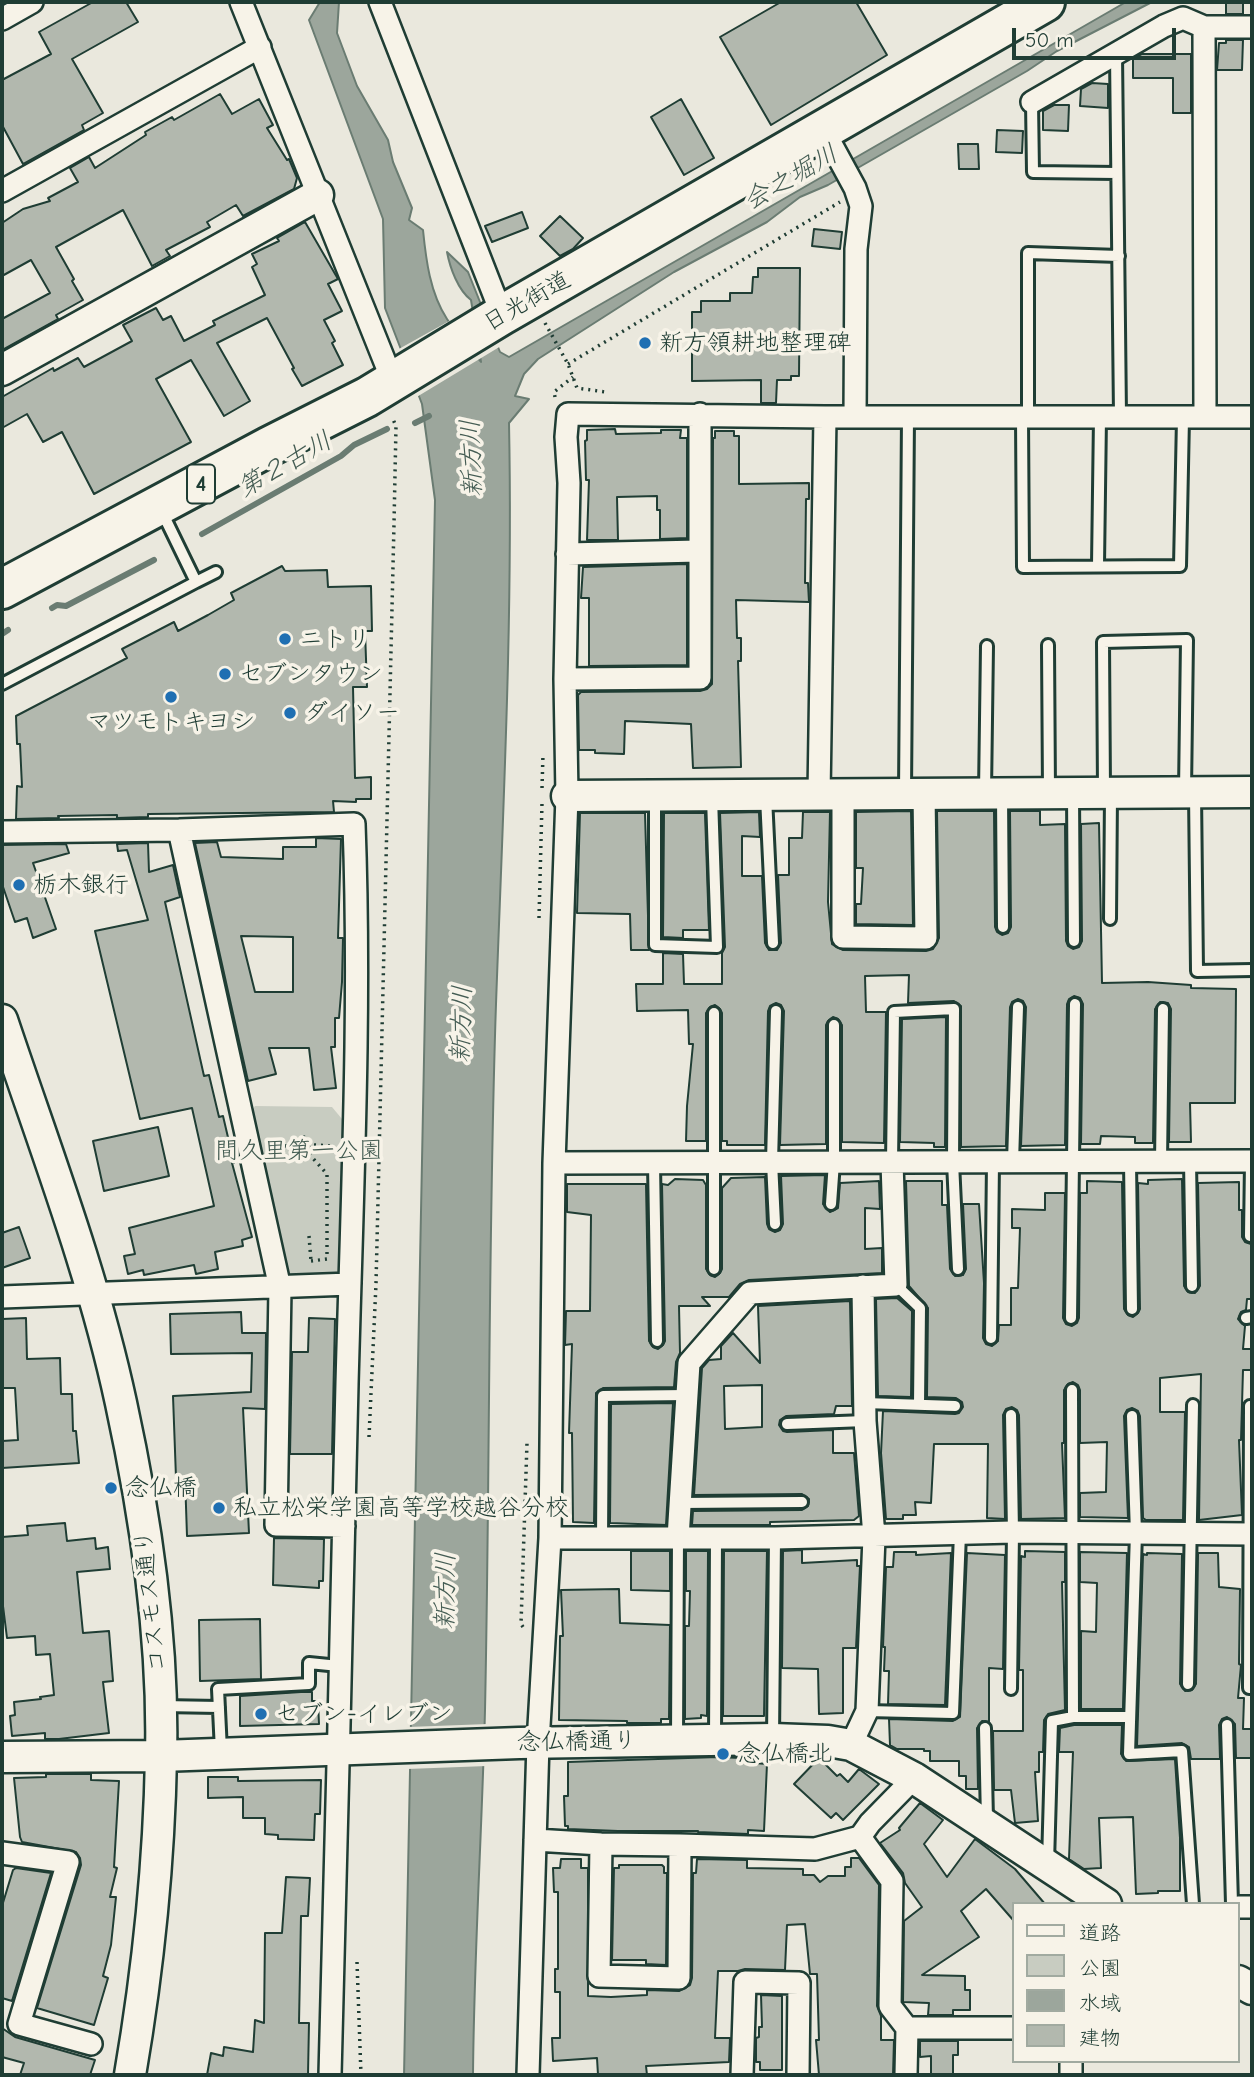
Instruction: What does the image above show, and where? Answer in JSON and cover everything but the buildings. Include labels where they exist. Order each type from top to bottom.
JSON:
[{"type":"highway","name":"日光街道","points":[[2,589],[159,506],[395,391],[499,317],[832,146],[1045,2]]},
{"type":"street","points":[[2,19],[32,2]]},
{"type":"street","points":[[240,2],[395,391]]},
{"type":"street","points":[[380,2],[499,317]]},
{"type":"street","points":[[1032,102],[1164,26],[1183,18],[1204,27],[1252,27]]},
{"type":"street","points":[[1204,27],[1205,416]]},
{"type":"street","points":[[2,191],[260,47]]},
{"type":"street","points":[[832,146],[856,190],[861,206],[856,249],[855,417]]},
{"type":"street","points":[[2,370],[318,195]]},
{"type":"street","points":[[535,2075],[528,2075],[536,1840],[529,1743],[551,1538],[554,1163],[567,796],[565,678],[568,414],[1252,417]]},
{"type":"street","points":[[565,678],[700,678],[700,414]]},
{"type":"street","points":[[825,417],[831,794],[843,937],[926,938],[915,793]]},
{"type":"street","points":[[567,554],[699,551]]},
{"type":"street","points":[[567,796],[1252,792]]},
{"type":"street","points":[[2,832],[354,824],[357,909],[350,1284],[330,2075]]},
{"type":"street","points":[[179,830],[280,1288],[276,1525],[344,1526]]},
{"type":"street","name":"コスモス通り","points":[[2,1020],[94,1295],[121,1401],[139,1490],[151,1576],[162,1756],[146,1982],[130,2075]]},
{"type":"street","points":[[554,1163],[1252,1161]]},
{"type":"street","points":[[678,1538],[689,1363],[750,1293],[896,1285],[892,1162]]},
{"type":"street","points":[[2,1297],[350,1284]]},
{"type":"street","points":[[851,1745],[867,1711],[874,1537],[865,1412],[863,1286]]},
{"type":"street","points":[[551,1538],[874,1537],[1013,1532],[1251,1534]]},
{"type":"street","name":"念仏橋通り","points":[[2,1757],[162,1756],[374,1747],[773,1738],[828,1741],[851,1745],[914,1779],[1048,1866],[1074,1894],[1100,1902]]},
{"type":"street","points":[[536,1840],[815,1849],[860,1837],[870,1823],[914,1779]]},
{"type":"street","points":[[860,1837],[892,1881],[890,2006],[907,2028],[906,2075]]},
{"type":"street","points":[[601,1844],[599,1976],[679,1978],[680,1844]]},
{"type":"street","points":[[2,1853],[68,1862],[19,2024],[91,2044]]},
{"type":"street","points":[[742,2075],[745,1982],[799,1983],[798,2075]]},
{"type":"street","points":[[907,2028],[1012,2028]]},
{"type":"lane","points":[[1098,565],[1119,256],[1116,54]]},
{"type":"lane","points":[[1032,102],[1033,172],[1118,173]]},
{"type":"lane","points":[[1119,256],[1028,253],[1023,567],[1180,566],[1183,418]]},
{"type":"lane","points":[[908,417],[915,793]]},
{"type":"lane","points":[[159,506],[196,582]]},
{"type":"lane","points":[[2,684],[216,572]]},
{"type":"lane","points":[[1111,919],[1103,642],[1187,640],[1197,971],[1252,970]]},
{"type":"lane","points":[[1048,645],[1074,941]]},
{"type":"lane","points":[[987,646],[1003,927]]},
{"type":"lane","points":[[655,795],[655,945],[717,947],[712,794]]},
{"type":"lane","points":[[766,794],[773,943]]},
{"type":"lane","points":[[1071,1318],[1075,1004]]},
{"type":"lane","points":[[991,1338],[1003,1162],[1018,1007]]},
{"type":"lane","points":[[892,1162],[894,1013],[954,1009],[953,1162],[958,1269]]},
{"type":"lane","points":[[1161,1161],[1163,1009]]},
{"type":"lane","points":[[775,1224],[772,1163],[776,1011]]},
{"type":"lane","points":[[714,1013],[714,1269]]},
{"type":"lane","points":[[831,1204],[834,1162],[834,1025]]},
{"type":"lane","points":[[1190,1161],[1192,1286]]},
{"type":"lane","points":[[1250,1236],[1252,1161]]},
{"type":"lane","points":[[1130,1162],[1132,1309]]},
{"type":"lane","points":[[654,1164],[657,1341]]},
{"type":"lane","points":[[896,1285],[920,1308],[919,1404]]},
{"type":"lane","points":[[1072,1390],[1073,1717]]},
{"type":"lane","points":[[602,1539],[603,1396],[687,1395]]},
{"type":"lane","points":[[787,1424],[919,1404],[955,1406]]},
{"type":"lane","points":[[1188,1684],[1194,1405]]},
{"type":"lane","points":[[1250,1406],[1249,1688],[1252,1688]]},
{"type":"lane","points":[[1011,1415],[1011,1689]]},
{"type":"lane","points":[[1132,1416],[1136,1532],[1129,1754],[1182,1751],[1193,1902]]},
{"type":"lane","points":[[680,1503],[802,1502]]},
{"type":"lane","points":[[867,1711],[953,1713],[960,1533]]},
{"type":"lane","points":[[677,1740],[678,1538]]},
{"type":"lane","points":[[715,1740],[716,1538]]},
{"type":"lane","points":[[773,1738],[775,1538]]},
{"type":"lane","points":[[221,1753],[218,1689],[309,1684],[309,1664],[339,1666]]},
{"type":"lane","points":[[160,1706],[219,1707]]},
{"type":"lane","points":[[1048,1866],[1052,1721],[1073,1717],[1129,1717]]},
{"type":"lane","points":[[1227,1725],[1232,1902]]},
{"type":"lane","points":[[985,1728],[987,1824]]},
{"type":"path","points":[[568,364],[856,190]]},
{"type":"path","points":[[545,321],[568,364],[577,388],[603,391]]},
{"type":"path","points":[[386,824],[395,391]]},
{"type":"path","points":[[305,1137],[312,1142],[313,1148],[309,1154],[300,1155],[295,1151],[293,1146],[299,1138],[305,1137]]},
{"type":"path","points":[[309,1154],[327,1174],[327,1259],[311,1261]]},
{"type":"path","points":[[309,1236],[312,1275]]},
{"type":"green space","name":"間久里第一公園","points":[[255,1106],[332,1107],[342,1119],[340,1275],[286,1275],[247,1118]]},
{"type":"water","name":"新方川","points":[[320,2],[339,2],[337,33],[357,86],[388,140],[393,162],[412,208],[409,220],[423,230],[427,264],[436,298],[451,325],[481,362],[471,300],[455,278],[447,252],[468,272],[500,352],[509,357],[1126,2],[1152,2],[1057,51],[1027,71],[828,185],[800,197],[767,222],[674,272],[538,359],[524,374],[515,396],[529,399],[509,423],[508,641],[493,1092],[485,1710],[473,2075],[404,2075],[435,500],[422,404],[385,308],[383,219],[309,20]]},
{"type":"pier","points":[[484,302],[501,346],[415,398],[397,350],[451,320],[476,350],[469,310]]},
{"type":"pier","points":[[488,1724],[487,1766],[407,1769],[408,1727]]},
{"type":"waterway","points":[[415,423],[429,416]]},
{"type":"waterway","name":"第２古川","points":[[202,534],[341,456],[354,445],[387,429]]},
{"type":"waterway","name":"第２古川","points":[[52,608],[57,605],[66,606],[154,560]]},
{"type":"waterway","name":"第２古川","points":[[2,634],[8,630]]},
{"type":"place","name":"新方領耕地整理碑","points":[[645,343]]},
{"type":"place","name":"ニトリ","points":[[285,639]]},
{"type":"place","name":"セブンタウン","points":[[225,674]]},
{"type":"place","name":"マツモトキヨシ","points":[[171,697]]},
{"type":"place","name":"ダイソー","points":[[290,713]]},
{"type":"place","name":"栃木銀行","points":[[19,885]]},
{"type":"place","name":"念仏橋","points":[[111,1488]]},
{"type":"place","name":"私立松栄学園高等学校越谷分校","points":[[219,1508]]},
{"type":"place","name":"セブン-イレブン","points":[[261,1714]]},
{"type":"place","name":"念仏橋北","points":[[723,1754]]},
{"type":"water label","name":"会之堀川","points":[[791,178]]}]
